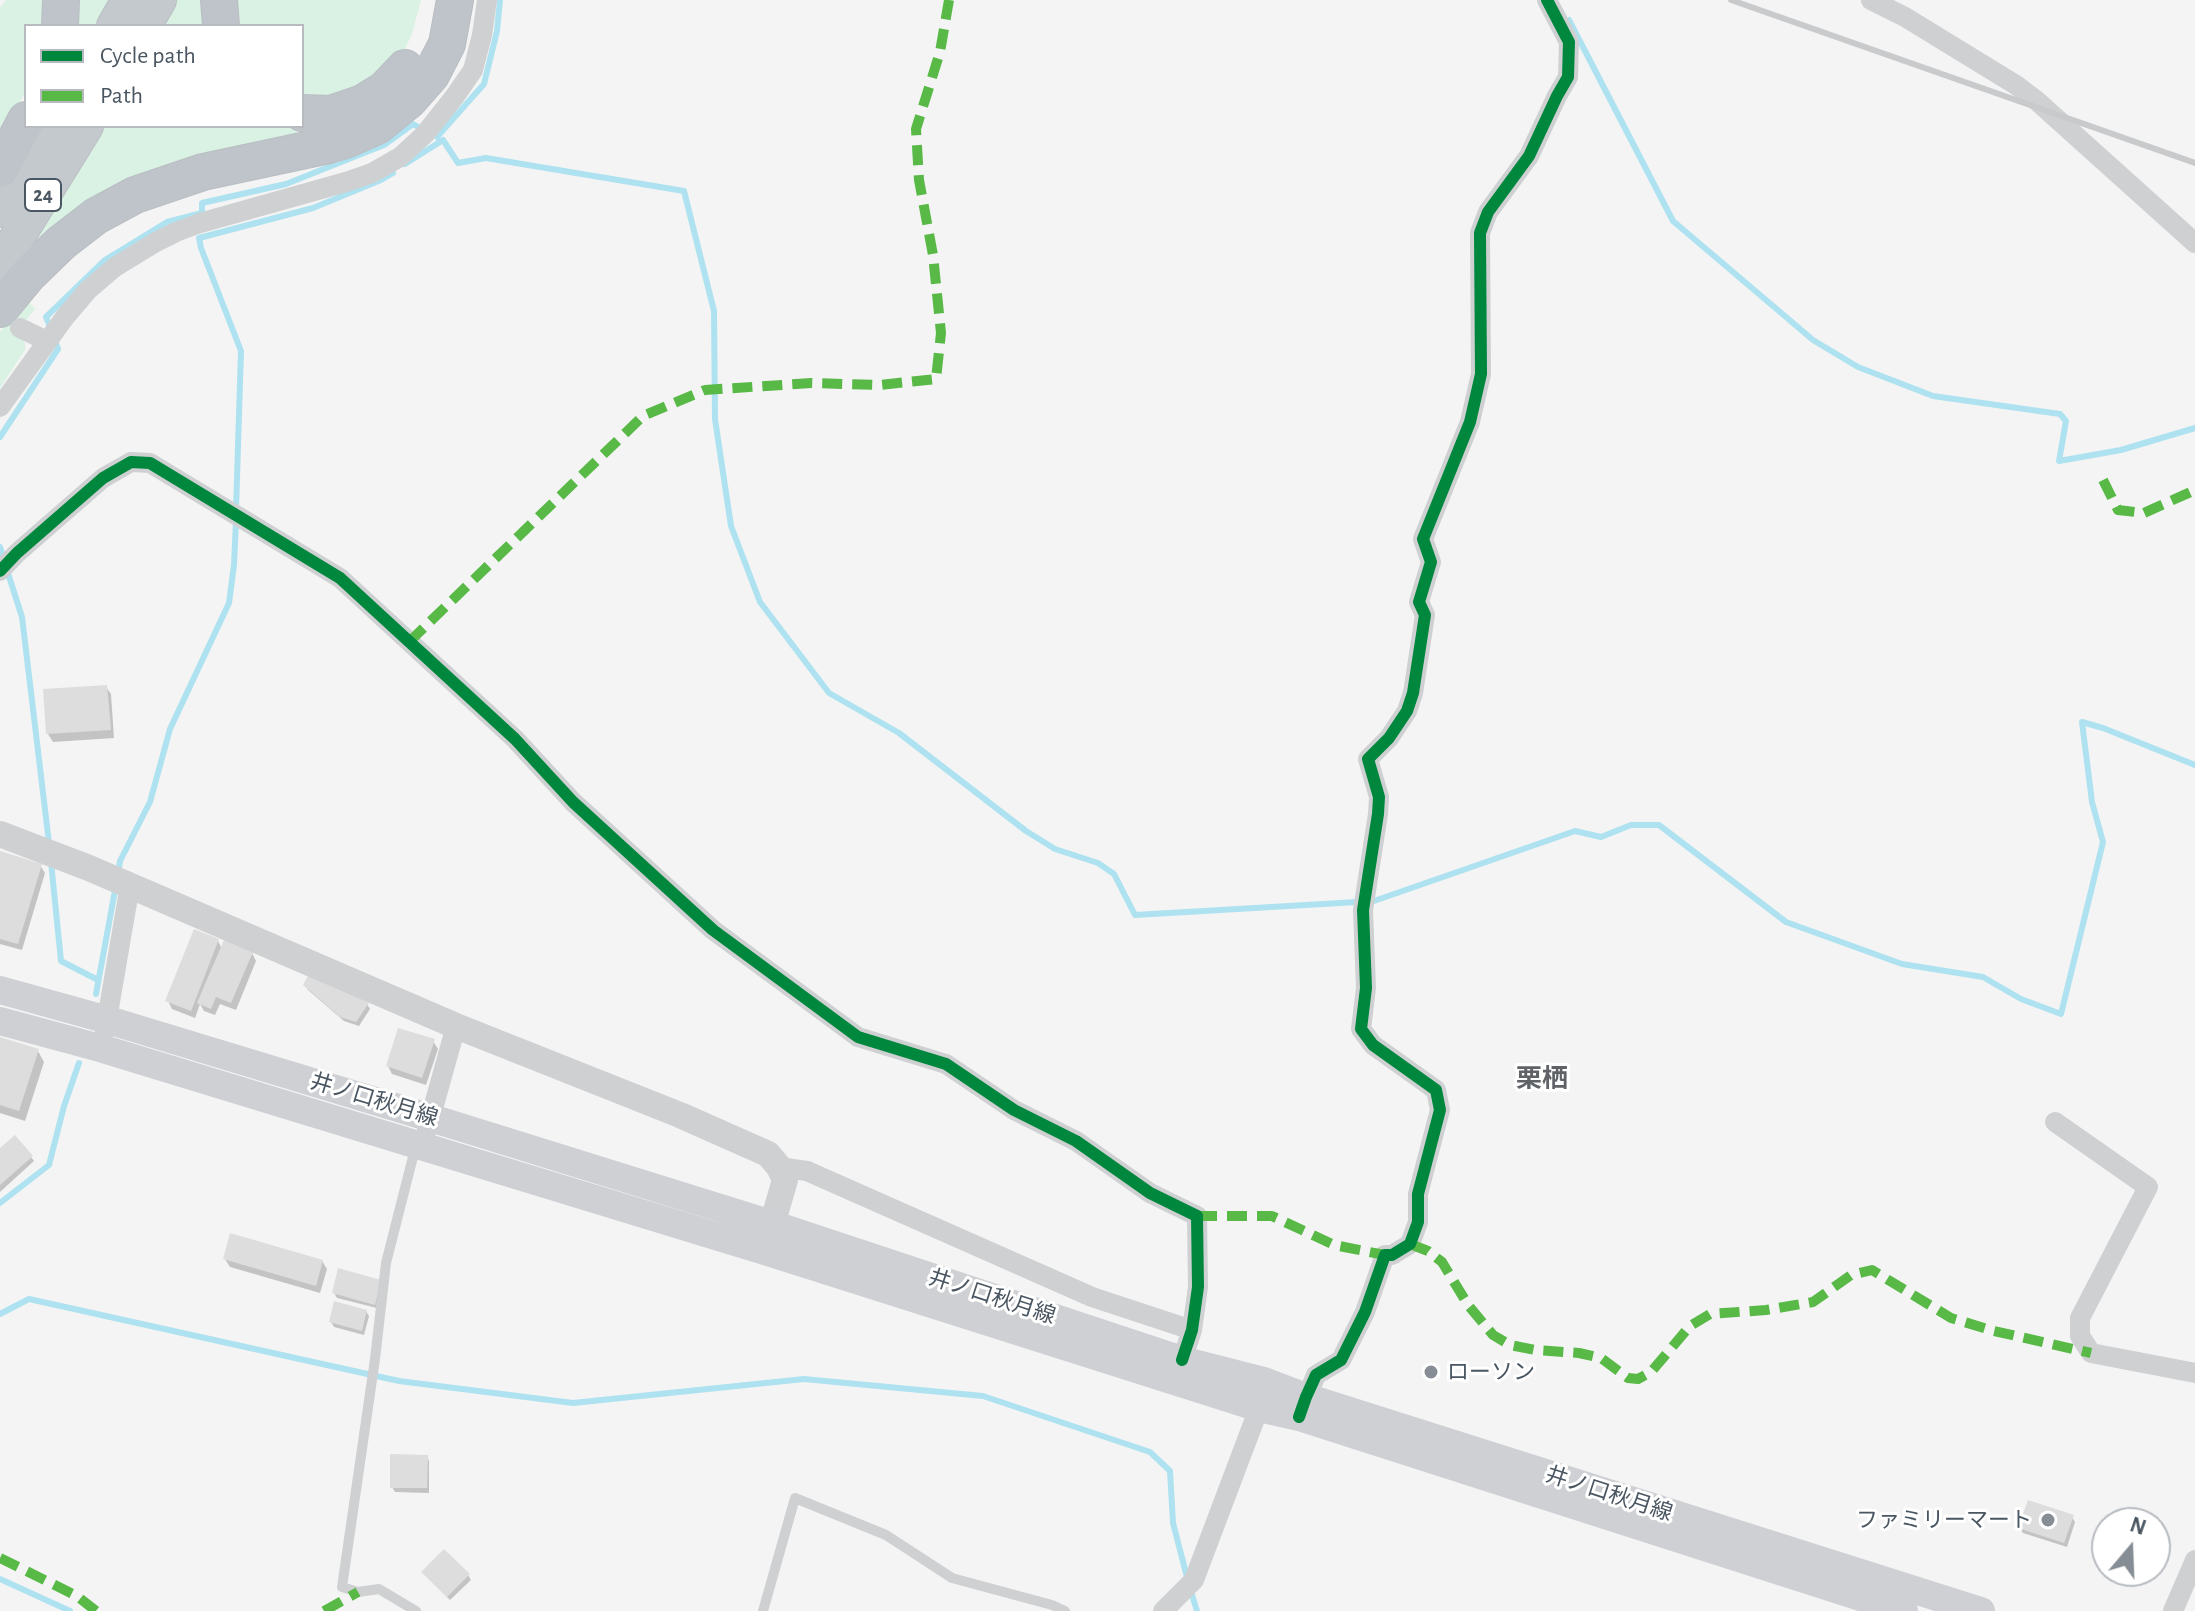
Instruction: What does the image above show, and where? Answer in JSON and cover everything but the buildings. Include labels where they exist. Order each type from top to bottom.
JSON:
[{"type":"highway","points":[[60,24],[61,0]]},
{"type":"highway","points":[[115,24],[129,0]]},
{"type":"highway","points":[[145,24],[159,0]]},
{"type":"highway","points":[[219,0],[221,24]]},
{"type":"highway","points":[[304,113],[321,115],[342,111],[384,90],[407,67],[416,51],[425,31],[432,0]]},
{"type":"highway","points":[[10,319],[29,274],[61,243],[96,216],[135,195],[203,172],[325,146],[377,126],[409,100],[431,75],[447,44],[455,0]]},
{"type":"highway","points":[[0,169],[24,124]]},
{"type":"highway","name":"24","points":[[0,210],[54,128]]},
{"type":"highway","name":"24","points":[[0,265],[85,128]]},
{"type":"main road","name":"井ノ口秋月線","points":[[0,990],[108,1020],[772,1224],[1182,1360],[1261,1394]]},
{"type":"main road","name":"井ノ口秋月線","points":[[0,1021],[100,1048],[765,1251],[1261,1394],[1981,1611]]},
{"type":"main road","name":"井ノ口秋月線","points":[[1302,1407],[1904,1611]]},
{"type":"street","points":[[0,407],[88,290],[115,267],[156,242],[200,223],[346,182],[372,173],[400,157],[425,134],[473,70],[487,0]]},
{"type":"street","points":[[1302,1407],[1316,1375],[1341,1360],[1365,1312],[1385,1255],[1392,1255],[1410,1244],[1418,1222],[1418,1194],[1440,1110],[1436,1090],[1373,1045],[1361,1029],[1366,988],[1363,910],[1379,805],[1368,759],[1395,729],[1407,711],[1413,693],[1425,615],[1419,602],[1431,562],[1423,539],[1470,422],[1481,374],[1480,233],[1488,212],[1529,156],[1568,77],[1569,42],[1547,0]]},
{"type":"street","points":[[1871,0],[1910,8],[2016,85],[2071,130],[2195,243]]},
{"type":"street","points":[[10,319],[47,341]]},
{"type":"street","points":[[0,571],[103,478],[131,462],[150,463],[340,578],[515,739],[573,802],[725,939],[858,1037],[946,1064],[1014,1110],[1076,1141],[1150,1193],[1197,1216],[1198,1287],[1192,1330],[1182,1360]]},
{"type":"street","points":[[0,834],[130,885],[456,1026],[680,1115],[768,1154],[785,1180],[765,1251]]},
{"type":"street","points":[[100,1048],[108,1020],[130,885]]},
{"type":"street","points":[[420,1144],[431,1118],[456,1026]]},
{"type":"street","points":[[2055,1122],[2148,1187],[2080,1318],[2080,1336],[2091,1353],[2195,1373]]},
{"type":"street","points":[[779,1167],[807,1171],[1092,1297],[1192,1330]]},
{"type":"street","points":[[1163,1611],[1194,1580],[1261,1394]]},
{"type":"street","points":[[2173,1611],[2195,1560]]},
{"type":"lane","points":[[416,1611],[379,1589],[358,1592],[342,1587],[386,1263],[420,1144]]},
{"type":"lane","points":[[763,1611],[795,1498],[886,1535],[952,1578],[1065,1611]]},
{"type":"green space","points":[[6,0],[50,0],[48,24],[24,24],[24,94],[0,144],[0,7]]},
{"type":"green space","points":[[72,0],[115,0],[101,24],[72,24]]},
{"type":"green space","points":[[173,0],[211,0],[213,24],[159,24]]},
{"type":"green space","points":[[229,0],[421,0],[412,34],[402,55],[343,97],[304,98],[304,24],[233,24]]},
{"type":"green space","points":[[370,114],[209,159],[0,285],[100,128],[304,126]]},
{"type":"green space","points":[[28,301],[35,309],[17,332],[25,343],[25,350],[0,388],[0,332]]},
{"type":"waterway","points":[[437,137],[484,84],[497,31],[500,0]]},
{"type":"waterway","points":[[1569,20],[1673,221],[1813,340],[1858,367],[1933,396],[2060,414],[2066,421],[2059,461],[2121,450],[2195,428]]},
{"type":"waterway","points":[[50,327],[46,317],[105,260],[167,222],[202,213],[202,203],[286,184],[384,145],[413,124],[425,131]]},
{"type":"waterway","points":[[405,164],[443,140],[458,163],[486,158],[684,191],[714,311],[715,419],[731,526],[760,602],[829,693],[899,733],[1026,831],[1055,849],[1098,863],[1114,874],[1135,915],[1374,901],[1575,831],[1601,837],[1631,825],[1659,825],[1786,922],[1902,964],[1983,977],[2021,999],[2061,1014],[2103,842],[2092,802],[2082,722],[2195,765]]},
{"type":"waterway","points":[[236,510],[241,351],[199,238],[313,208],[393,173]]},
{"type":"waterway","points":[[0,437],[58,349],[54,338]]},
{"type":"waterway","points":[[118,874],[120,861],[150,802],[170,729],[229,603],[236,521]]},
{"type":"waterway","points":[[0,547],[4,560]]},
{"type":"waterway","points":[[7,570],[22,617],[49,843]]},
{"type":"waterway","points":[[51,862],[61,961],[98,980]]},
{"type":"waterway","points":[[96,994],[116,885]]},
{"type":"waterway","points":[[0,1203],[49,1165],[79,1063]]},
{"type":"waterway","points":[[0,1314],[29,1299],[399,1381],[573,1403],[804,1379],[983,1396],[1150,1452],[1170,1471],[1173,1523],[1187,1577]]},
{"type":"waterway","points":[[0,1579],[70,1611]]},
{"type":"waterway","points":[[1190,1588],[1197,1611]]},
{"type":"railway","points":[[1731,0],[2195,163]]},
{"type":"marked path","points":[[409,642],[643,416],[705,390],[811,383],[879,385],[936,379],[941,333],[933,255],[919,180],[916,129],[940,52],[949,0]]},
{"type":"marked path","points":[[2103,480],[2118,510],[2144,513],[2195,490]]},
{"type":"marked path","points":[[1197,1216],[1272,1216],[1334,1245],[1385,1255]]},
{"type":"marked path","points":[[1410,1244],[1428,1251],[1442,1262],[1468,1305],[1493,1335],[1510,1345],[1601,1358],[1628,1378],[1638,1379],[1651,1372],[1690,1326],[1710,1314],[1766,1310],[1813,1302],[1851,1275],[1872,1270],[1951,1318],[2091,1353]]},
{"type":"marked path","points":[[0,1558],[77,1596],[96,1611]]},
{"type":"marked path","points":[[324,1611],[358,1592]]},
{"type":"cycle path","points":[[1299,1417],[1316,1375],[1341,1360],[1365,1312],[1385,1255],[1392,1255],[1410,1244],[1418,1222],[1418,1194],[1440,1110],[1436,1090],[1373,1045],[1361,1029],[1366,988],[1363,910],[1379,797],[1368,759],[1389,738],[1407,711],[1413,693],[1425,615],[1419,602],[1431,562],[1423,539],[1470,422],[1481,374],[1480,233],[1488,212],[1529,156],[1568,77],[1569,42],[1547,0]]},
{"type":"cycle path","points":[[0,571],[103,478],[131,462],[150,463],[340,578],[515,739],[573,802],[713,930],[858,1037],[946,1064],[1014,1110],[1076,1141],[1150,1193],[1197,1216],[1198,1287],[1192,1330],[1182,1360]]},
{"type":"place","name":"ローソン","points":[[1431,1372]]},
{"type":"place","name":"ファミリーマート","points":[[2048,1520]]},
{"type":"district","name":"栗栖","points":[[1542,1079]]}]
